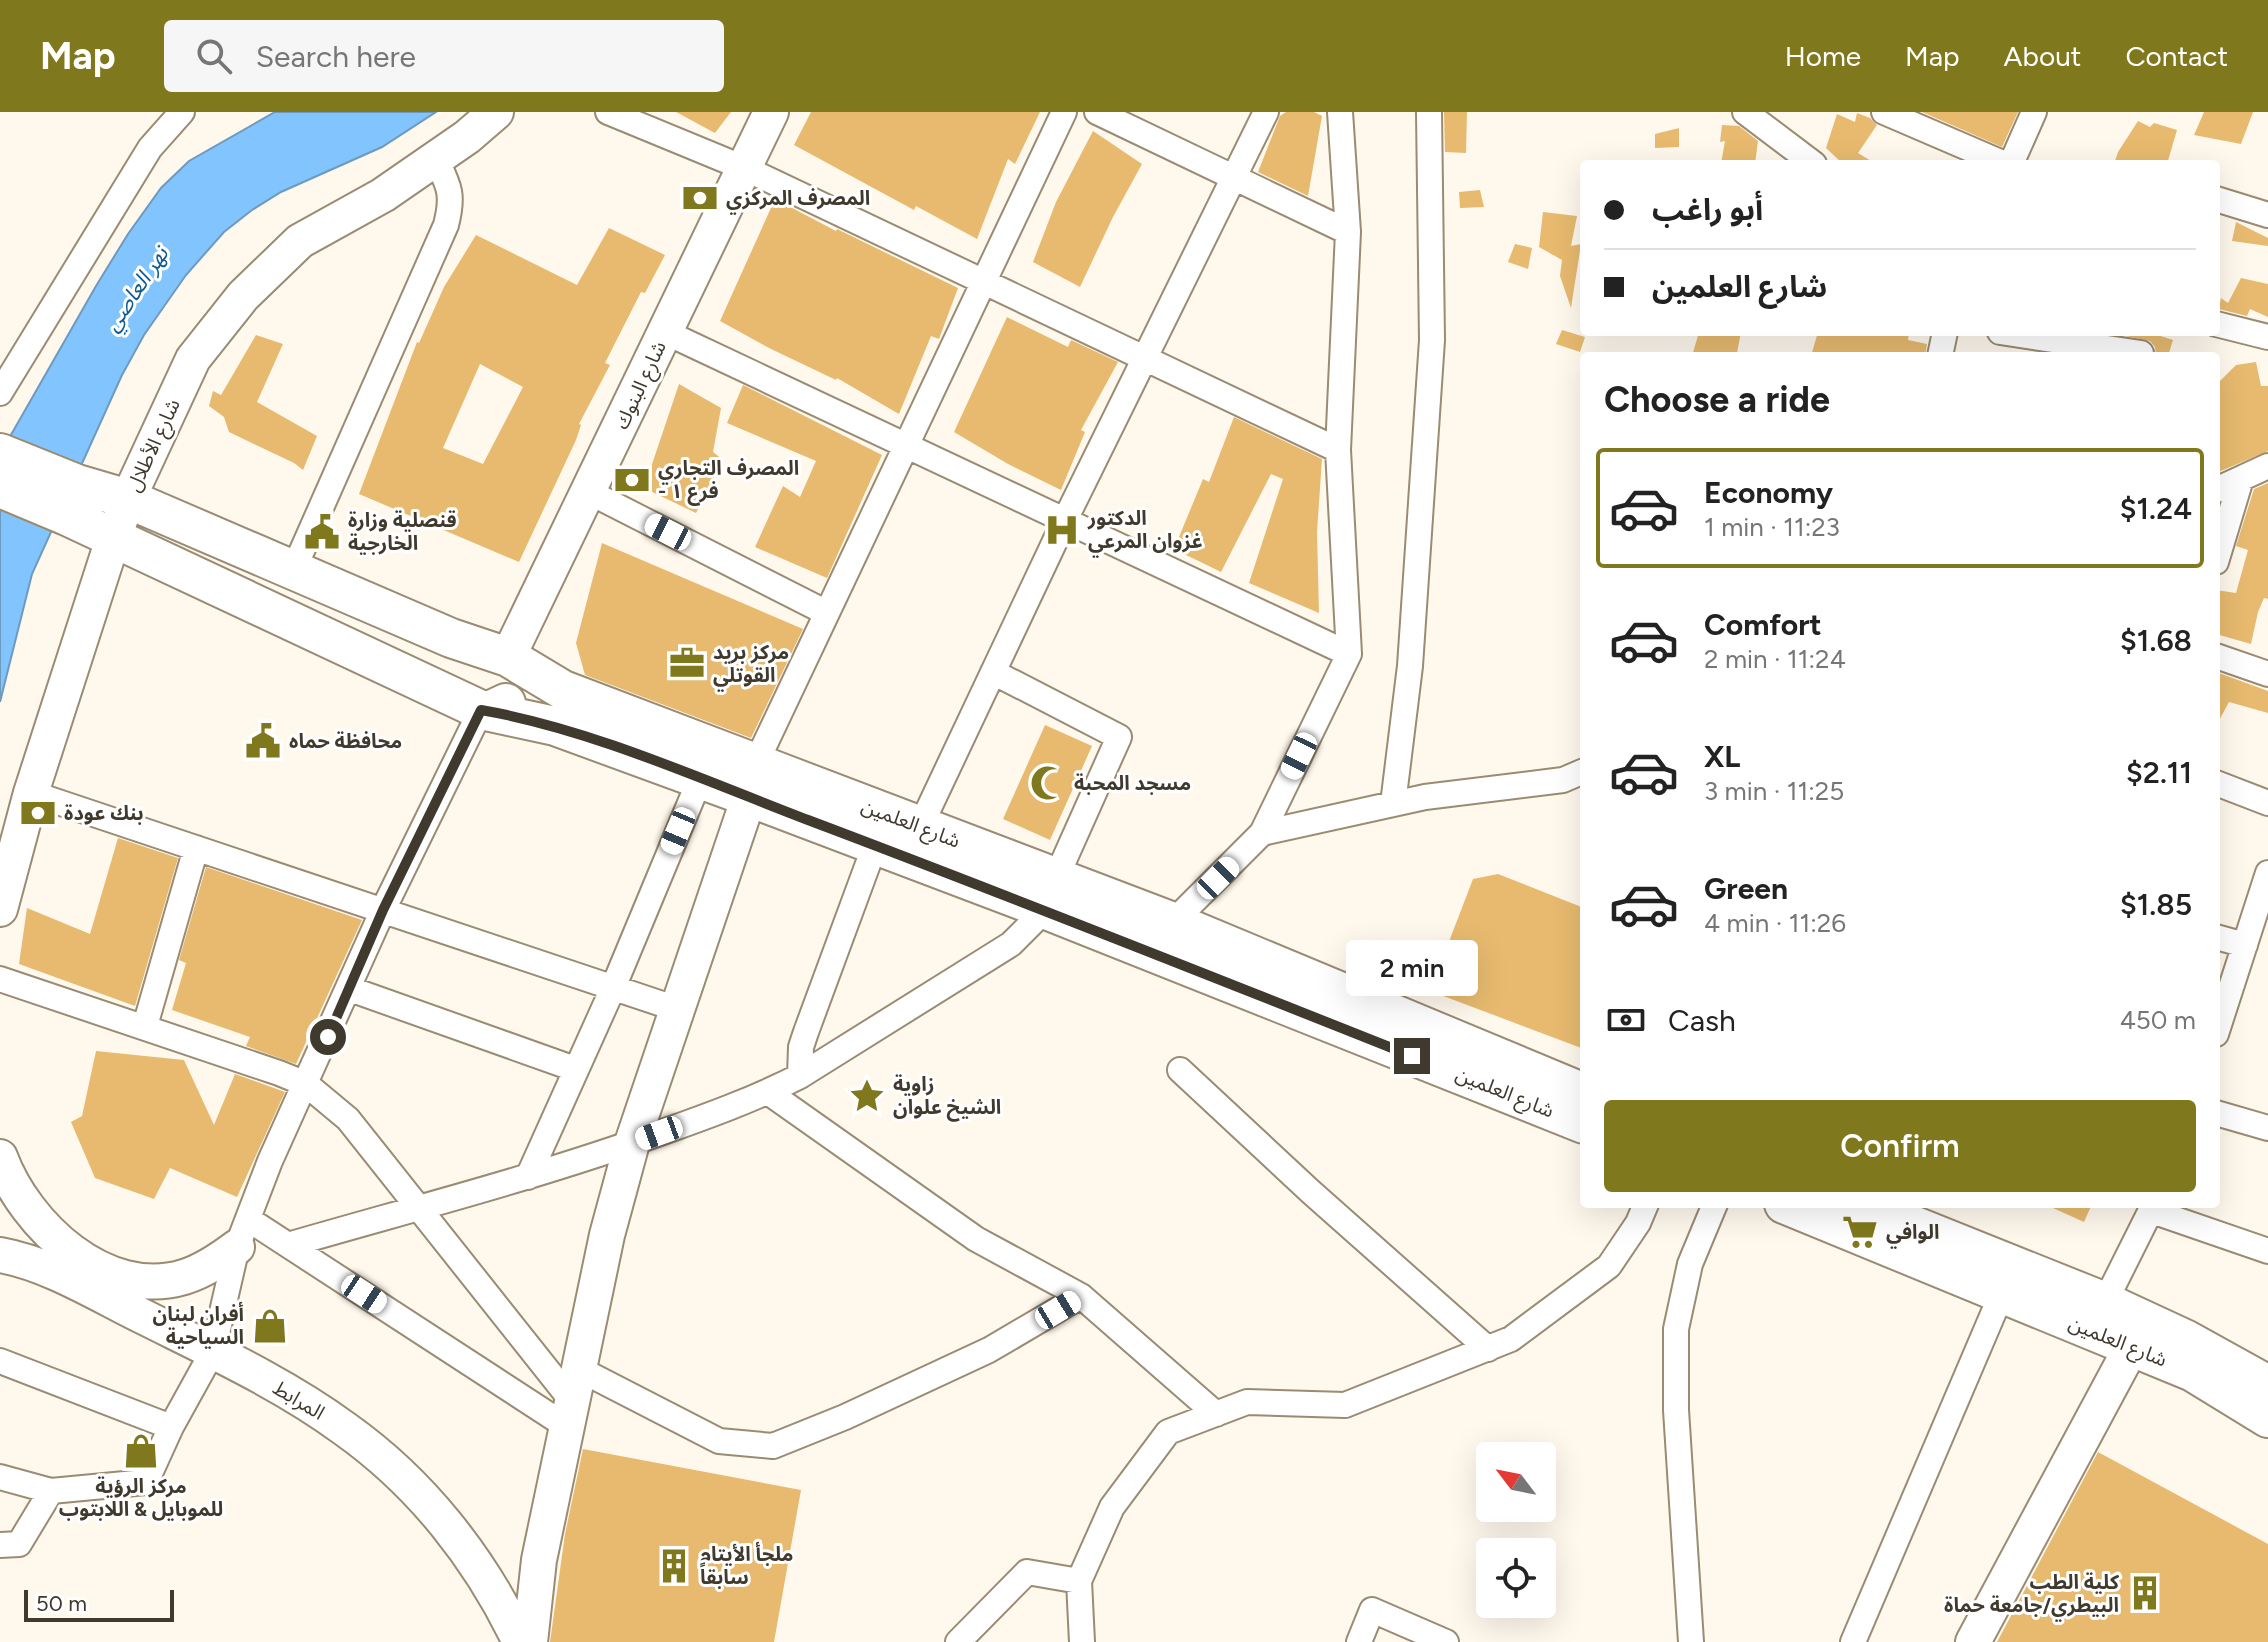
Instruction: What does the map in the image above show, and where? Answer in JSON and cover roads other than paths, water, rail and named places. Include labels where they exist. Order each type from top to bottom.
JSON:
[{"type":"main road","name":"شارع الأطلال","points":[[0,909],[31,793],[113,539],[128,499],[193,359],[243,296],[300,241],[383,195],[467,137],[496,112]]},
{"type":"main road","name":"شارع البنوك","points":[[508,657],[771,112]]},
{"type":"main road","points":[[0,453],[72,500]]},
{"type":"main road","points":[[0,488],[72,500]]},
{"type":"main road","name":"شارع العلمين","points":[[72,500],[128,499],[451,638],[508,657],[563,690],[753,780],[875,845],[1047,893],[1173,922],[1580,1091]]},
{"type":"main road","name":"شارع العلمين","points":[[72,500],[113,539],[481,710],[555,726],[700,779],[753,780],[920,827],[1047,893],[1580,1122]]},
{"type":"main road","points":[[481,710],[500,707],[513,693],[516,675],[508,657]]},
{"type":"main road","points":[[530,1642],[539,1560],[607,1235],[632,1143],[753,780]]},
{"type":"main road","points":[[0,1157],[35,1218],[57,1240],[82,1259],[132,1279],[159,1281],[183,1278],[213,1265],[243,1233]]},
{"type":"main road","name":"شارع العلمين","points":[[1794,1208],[2193,1372],[2268,1418]]},
{"type":"main road","name":"شارع العلمين","points":[[1870,1208],[2105,1302],[2187,1340],[2268,1385]]},
{"type":"main road","name":"المرابط","points":[[0,1255],[35,1265],[64,1278],[213,1351],[334,1421],[379,1455],[410,1485],[466,1549],[490,1585],[520,1642]]},
{"type":"main road","points":[[1973,1642],[2132,1346]]},
{"type":"street","points":[[608,112],[744,168],[1338,450]]},
{"type":"street","points":[[753,780],[827,613],[1064,112]]},
{"type":"street","points":[[1097,112],[1348,232]]},
{"type":"street","points":[[920,827],[1064,522],[1266,112]]},
{"type":"street","points":[[1173,922],[1262,833],[1349,654],[1338,450],[1348,232],[1340,112]]},
{"type":"street","points":[[1393,804],[1410,666],[1432,340],[1429,112]]},
{"type":"street","points":[[1745,112],[1809,160]]},
{"type":"street","points":[[1884,112],[1998,160]]},
{"type":"street","points":[[2010,160],[2034,112]]},
{"type":"street","points":[[0,393],[150,148],[183,113]]},
{"type":"street","points":[[293,571],[446,225],[451,190],[436,159]]},
{"type":"street","points":[[2220,200],[2268,215]]},
{"type":"street","points":[[2220,325],[2268,337]]},
{"type":"street","points":[[665,332],[1349,654]]},
{"type":"street","points":[[2038,336],[2143,347]]},
{"type":"street","points":[[2220,488],[2268,466]]},
{"type":"street","points":[[2220,549],[2241,479]]},
{"type":"street","points":[[589,492],[827,613]]},
{"type":"street","points":[[2220,657],[2268,674]]},
{"type":"street","points":[[288,1245],[528,1177],[632,1143],[768,1092],[800,1076],[1011,944],[1033,922],[1119,737],[993,672]]},
{"type":"street","points":[[0,1477],[51,1491],[146,1482],[171,1427],[213,1351],[243,1233],[270,1161],[383,910],[481,710]]},
{"type":"street","points":[[1262,833],[1425,797],[1563,780],[1580,773]]},
{"type":"street","points":[[528,1177],[613,988],[700,779]]},
{"type":"street","points":[[2220,785],[2268,803]]},
{"type":"street","points":[[31,793],[677,1009]]},
{"type":"street","points":[[800,1076],[801,1047],[875,845]]},
{"type":"street","points":[[145,1026],[196,848]]},
{"type":"street","points":[[2220,1022],[2268,873]]},
{"type":"street","points":[[2220,938],[2245,945]]},
{"type":"street","points":[[0,979],[145,1026],[306,1084],[348,1119],[572,1399]]},
{"type":"street","points":[[350,989],[575,1069]]},
{"type":"street","points":[[1180,1070],[1311,1192],[1488,1349]]},
{"type":"street","points":[[768,1092],[976,1239],[1081,1296],[1216,1414]]},
{"type":"street","points":[[2220,1114],[2268,1128]]},
{"type":"street","points":[[1082,1642],[1079,1581],[1112,1507],[1168,1432],[1247,1402],[1345,1405],[1511,1339],[1609,1266],[1638,1223],[1644,1208]]},
{"type":"street","points":[[1691,1642],[1676,1410],[1676,1329],[1690,1264],[1713,1208]]},
{"type":"street","points":[[2105,1302],[2152,1208]]},
{"type":"street","points":[[2156,1208],[2268,1251]]},
{"type":"street","points":[[243,1233],[288,1245],[572,1399],[719,1441],[773,1446],[845,1417],[989,1350],[1081,1296]]},
{"type":"street","points":[[1853,1642],[2002,1293]]},
{"type":"street","points":[[0,1361],[171,1427]]},
{"type":"street","points":[[0,1545],[19,1544],[51,1491]]},
{"type":"street","points":[[958,1642],[1027,1572],[1079,1581]]},
{"type":"street","points":[[1359,1642],[1372,1610],[1446,1642]]},
{"type":"water","name":"نهر العاصي","points":[[275,112],[436,112],[382,147],[281,192],[252,210],[224,232],[186,275],[144,335],[122,375],[32,574],[0,702],[0,454],[96,286],[161,188],[189,161]]},
{"type":"place","name":"المصرف المركزي","points":[[700,198]]},
{"type":"place","name":"المصرف التجاري - فرع ١","points":[[632,480]]},
{"type":"place","name":"الدكتور غزوان المرعي","points":[[1062,530]]},
{"type":"place","name":"قنصلية وزارة الخارجية","points":[[322,532]]},
{"type":"place","name":"مركز بريد القوتلي","points":[[687,663]]},
{"type":"place","name":"محافظة حماه","points":[[263,741]]},
{"type":"place","name":"مسجد المحبة","points":[[1048,783]]},
{"type":"place","name":"بنك عودة","points":[[38,813]]},
{"type":"place","name":"زاوية الشيخ علوان","points":[[867,1096]]},
{"type":"place","name":"الوافي","points":[[1860,1232]]},
{"type":"place","name":"أفران لبنان السياحية","points":[[270,1326]]},
{"type":"place","name":"مركز الرؤية للموبايل & اللابتوب","points":[[141,1451]]},
{"type":"place","name":"ملجأ الأيتام سابقاً","points":[[674,1566]]},
{"type":"place","name":"كلية الطب البيطري/جامعة حماة","points":[[2145,1593]]}]
